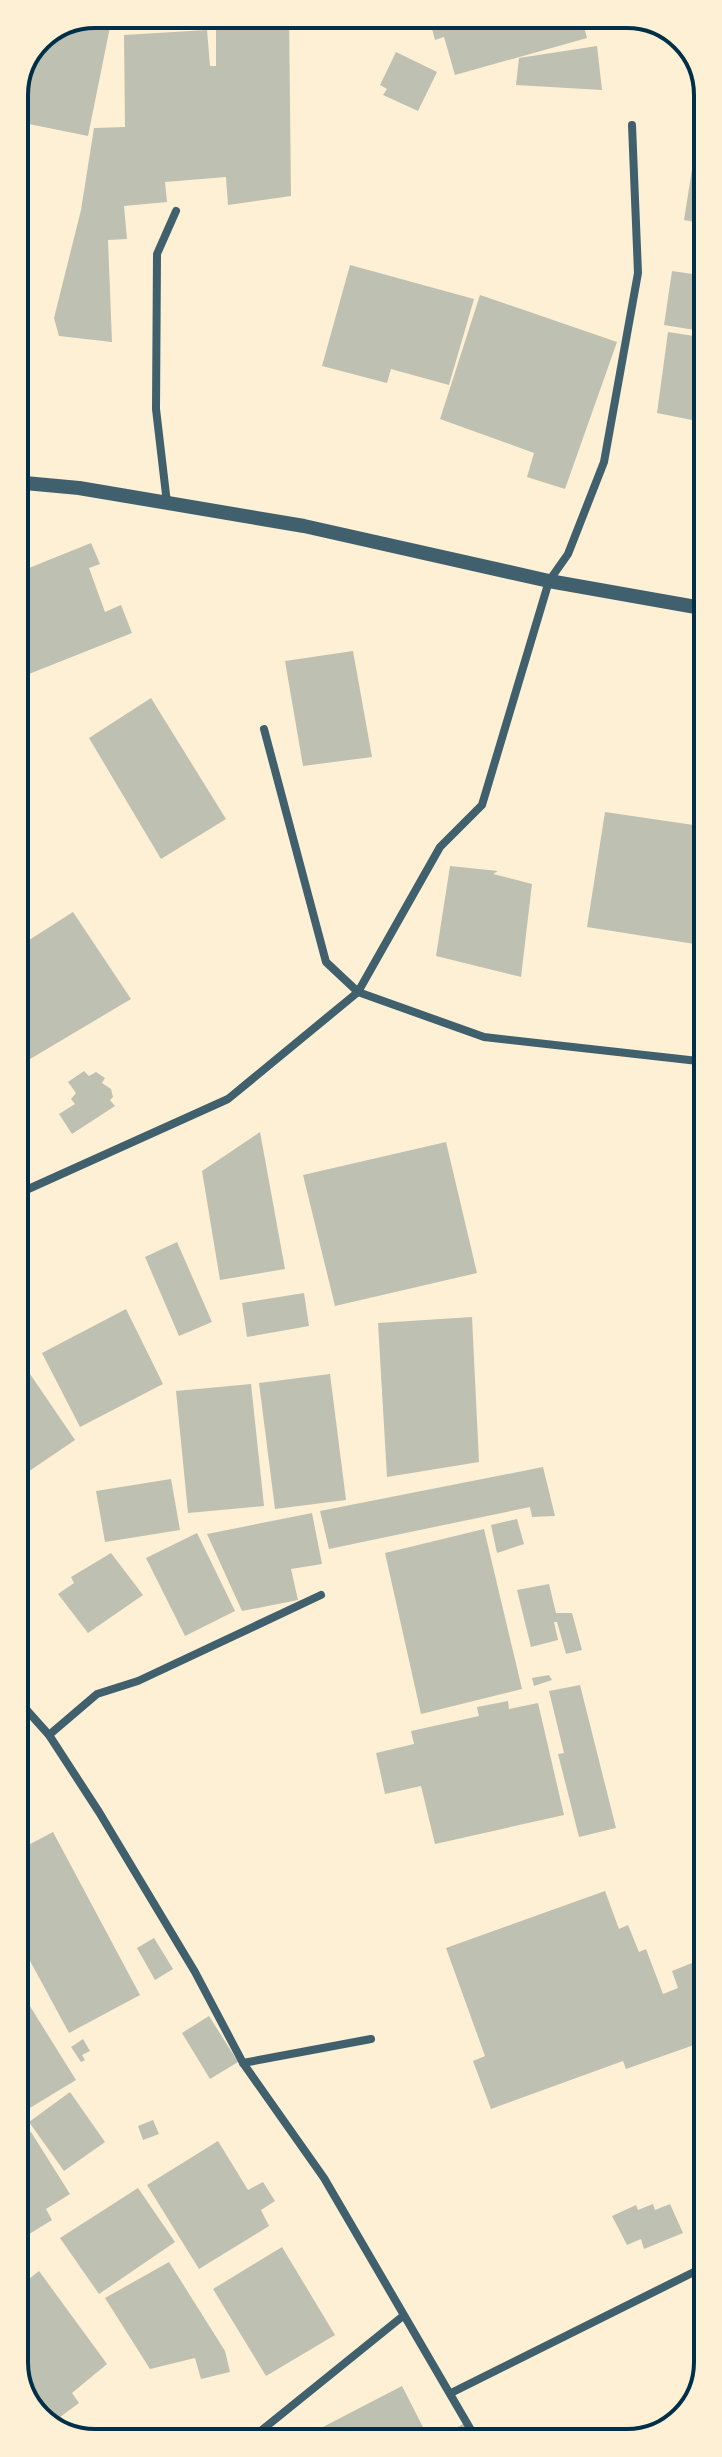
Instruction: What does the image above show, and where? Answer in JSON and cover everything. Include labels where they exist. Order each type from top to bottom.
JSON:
[{"type":"street","points":[[28,1189],[228,1099],[358,992],[440,847],[482,805],[549,581],[568,554],[604,462],[638,273],[632,125]]},
{"type":"street","points":[[167,503],[156,409],[157,254],[176,211]]},
{"type":"street","points":[[28,483],[79,488],[304,526],[549,581],[694,607]]},
{"type":"street","points":[[264,729],[326,962],[358,992],[484,1037],[694,1061]]},
{"type":"street","points":[[49,1735],[97,1694],[138,1681],[321,1595]]},
{"type":"street","points":[[28,1712],[49,1735],[99,1812],[195,1972],[243,2063],[324,2178],[471,2429]]},
{"type":"street","points":[[243,2063],[371,2039]]},
{"type":"street","points":[[451,2393],[694,2272]]},
{"type":"street","points":[[263,2429],[403,2316]]},
{"type":"building","points":[[110,28],[88,136],[28,124],[29,82],[39,58],[58,39],[82,29]]},
{"type":"building","points":[[216,28],[289,28],[291,196],[228,205],[226,177],[165,182],[167,202],[124,206],[127,239],[108,240],[112,342],[59,336],[54,318],[81,210],[94,128],[125,127],[124,35],[207,30],[210,66],[216,66]]},
{"type":"building","points":[[432,28],[584,28],[587,38],[455,75],[444,37],[435,40]]},
{"type":"building","points":[[597,46],[602,90],[516,85],[519,58]]},
{"type":"building","points":[[396,52],[437,72],[418,111],[383,95],[387,89],[380,85]]},
{"type":"building","points":[[694,157],[694,222],[684,220]]},
{"type":"building","points":[[350,265],[474,299],[449,385],[391,369],[387,383],[322,366]]},
{"type":"building","points":[[672,271],[694,274],[694,330],[664,325]]},
{"type":"building","points":[[480,295],[617,342],[565,489],[527,477],[534,453],[440,419]]},
{"type":"building","points":[[668,332],[694,336],[694,420],[657,413]]},
{"type":"building","points":[[91,543],[100,564],[89,568],[105,612],[121,605],[132,633],[29,674],[28,568]]},
{"type":"building","points":[[353,651],[372,757],[303,766],[285,661]]},
{"type":"building","points":[[151,698],[226,819],[161,859],[89,738]]},
{"type":"building","points":[[605,812],[694,825],[694,944],[587,927]]},
{"type":"building","points":[[450,866],[498,871],[493,874],[532,884],[521,977],[436,956]]},
{"type":"building","points":[[73,912],[131,999],[28,1060],[28,941]]},
{"type":"building","points":[[84,1071],[89,1076],[96,1072],[105,1078],[102,1083],[111,1089],[113,1097],[110,1100],[115,1106],[72,1134],[59,1114],[75,1104],[71,1099],[76,1093],[68,1082]]},
{"type":"building","points":[[260,1132],[285,1269],[220,1280],[202,1171]]},
{"type":"building","points":[[446,1142],[477,1273],[335,1306],[303,1175]]},
{"type":"building","points":[[177,1242],[212,1322],[179,1336],[145,1257]]},
{"type":"building","points":[[304,1293],[309,1326],[247,1337],[242,1303]]},
{"type":"building","points":[[126,1309],[163,1384],[80,1427],[42,1353]]},
{"type":"building","points":[[472,1317],[479,1462],[387,1477],[378,1323]]},
{"type":"building","points":[[28,1371],[75,1440],[28,1472]]},
{"type":"building","points":[[330,1374],[346,1500],[275,1509],[259,1383]]},
{"type":"building","points":[[251,1384],[264,1506],[188,1513],[176,1391]]},
{"type":"building","points":[[543,1467],[555,1516],[532,1517],[530,1507],[329,1549],[320,1511]]},
{"type":"building","points":[[171,1479],[180,1530],[105,1542],[96,1491]]},
{"type":"building","points":[[312,1513],[322,1564],[291,1569],[298,1600],[242,1611],[207,1534]]},
{"type":"building","points":[[517,1519],[524,1544],[497,1553],[491,1525]]},
{"type":"building","points":[[484,1529],[522,1689],[421,1714],[385,1553]]},
{"type":"building","points":[[197,1533],[235,1611],[185,1636],[146,1558]]},
{"type":"building","points":[[111,1553],[143,1595],[88,1633],[58,1594],[74,1583],[71,1577]]},
{"type":"building","points":[[549,1584],[556,1613],[572,1613],[582,1650],[566,1654],[557,1622],[554,1622],[558,1640],[531,1647],[517,1590]]},
{"type":"building","points":[[549,1675],[552,1680],[534,1686],[532,1678]]},
{"type":"building","points":[[580,1685],[616,1828],[579,1837],[558,1754],[564,1753],[549,1691]]},
{"type":"building","points":[[508,1701],[509,1709],[538,1703],[564,1815],[435,1844],[421,1786],[385,1794],[376,1753],[414,1744],[411,1731],[479,1716],[477,1707]]},
{"type":"building","points":[[53,1832],[140,1995],[69,2033],[28,1957],[28,1845]]},
{"type":"building","points":[[605,1891],[619,1929],[628,1925],[639,1952],[646,1949],[663,1994],[678,1988],[672,1971],[692,1963],[694,2045],[626,2069],[623,2061],[491,2109],[473,2061],[485,2056],[446,1948]]},
{"type":"building","points":[[154,1938],[173,1969],[155,1980],[137,1948]]},
{"type":"building","points":[[28,2003],[76,2080],[28,2109]]},
{"type":"building","points":[[209,2016],[238,2062],[210,2079],[182,2033]]},
{"type":"building","points":[[83,2039],[90,2051],[82,2055],[85,2060],[81,2062],[71,2047]]},
{"type":"building","points":[[70,2092],[105,2142],[64,2171],[29,2122]]},
{"type":"building","points":[[153,2120],[159,2134],[143,2140],[138,2126]]},
{"type":"building","points":[[31,2132],[70,2194],[46,2209],[52,2220],[28,2235],[28,2134]]},
{"type":"building","points":[[218,2141],[248,2190],[263,2182],[275,2201],[261,2210],[269,2226],[199,2269],[147,2185]]},
{"type":"building","points":[[138,2188],[175,2242],[99,2294],[60,2238]]},
{"type":"building","points":[[653,2204],[655,2210],[670,2204],[683,2233],[644,2249],[641,2239],[627,2245],[612,2216],[636,2205],[638,2210]]},
{"type":"building","points":[[282,2247],[335,2335],[266,2376],[213,2289]]},
{"type":"building","points":[[169,2262],[225,2351],[230,2372],[201,2379],[195,2358],[150,2369],[105,2298]]},
{"type":"building","points":[[39,2271],[107,2364],[72,2393],[79,2403],[58,2418],[37,2396],[29,2375],[28,2280]]},
{"type":"building","points":[[402,2386],[424,2429],[319,2429]]},
{"type":"building","points":[[465,2423],[468,2429],[454,2429]]}]
